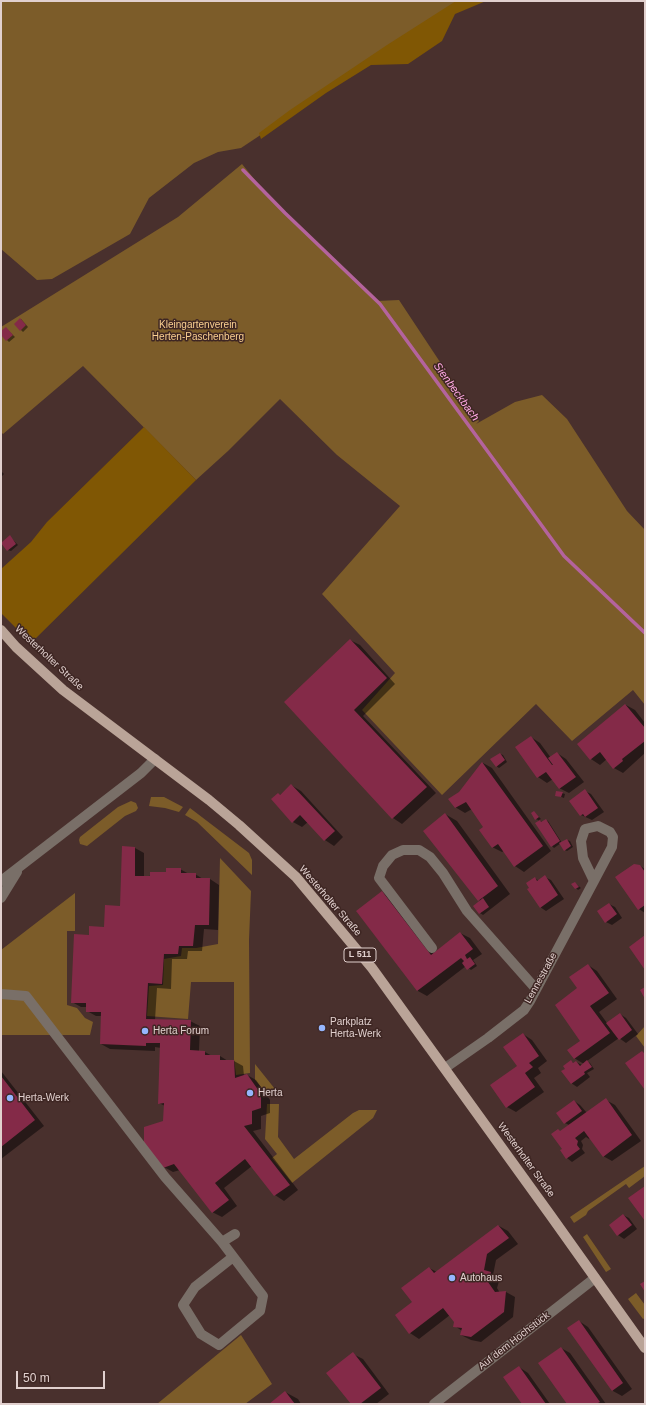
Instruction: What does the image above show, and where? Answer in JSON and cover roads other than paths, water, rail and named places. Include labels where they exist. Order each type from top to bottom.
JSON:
[{"type":"main road","name":"Westerholter Straße","points":[[1,630],[63,690],[209,800],[296,877],[372,968],[645,1348]]},
{"type":"street","points":[[1,881],[142,773],[155,759]]},
{"type":"street","name":"Lennestraße","points":[[445,1068],[488,1038],[524,1010],[536,989],[594,881],[612,847],[613,837],[606,829],[598,826],[585,829],[581,841],[583,858],[594,881]]},
{"type":"street","points":[[432,948],[379,878],[383,866],[387,861],[392,855],[402,850],[419,850],[430,857],[443,873],[467,911],[536,989]]},
{"type":"street","points":[[1,898],[22,866]]},
{"type":"street","points":[[1,994],[26,996],[165,1177],[222,1242],[262,1296],[260,1311],[219,1345],[201,1334],[183,1305],[195,1287],[233,1257]]},
{"type":"street","points":[[222,1242],[236,1234]]},
{"type":"street","name":"Auf dem Hochstück","points":[[434,1404],[595,1278]]},
{"type":"waterway","name":"Sienbeckbach","points":[[243,170],[285,213],[380,304],[564,556],[645,633]]},
{"type":"place","name":"Parkplatz Herta-Werk","points":[[322,1028]]},
{"type":"place","name":"Herta Forum","points":[[145,1031]]},
{"type":"place","name":"Herta","points":[[250,1093]]},
{"type":"place","name":"Herta-Werk","points":[[10,1098]]},
{"type":"place","name":"Autohaus","points":[[452,1278]]},
{"type":"park label","name":"Kleingartenverein Herten-Paschenberg","points":[[198,330]]}]
